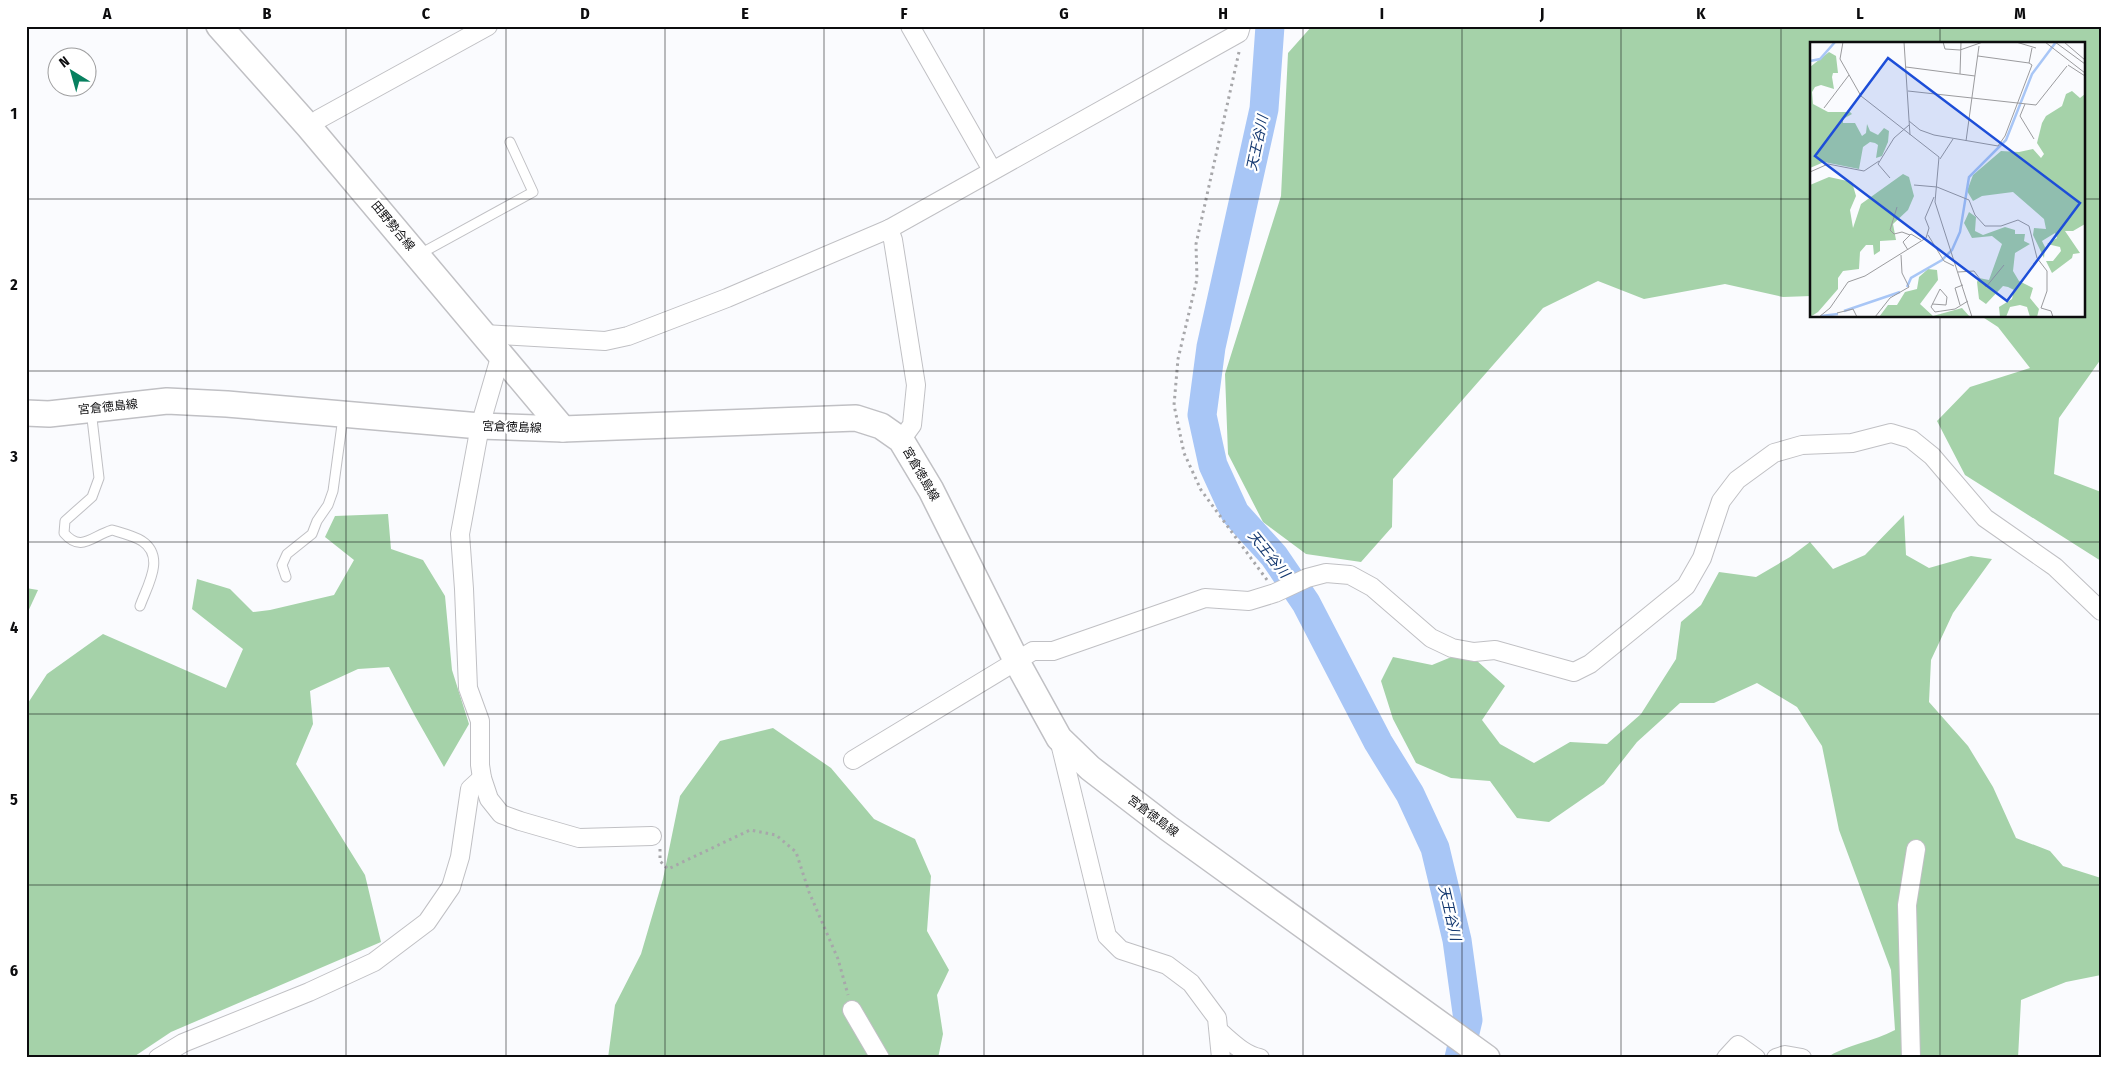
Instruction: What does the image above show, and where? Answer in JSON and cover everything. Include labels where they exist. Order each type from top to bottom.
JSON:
[{"type":"main road","name":"田野勢合線","points":[[220,26],[418,255],[563,429]]},
{"type":"main road","name":"宮倉徳島線","points":[[26,413],[49,414],[167,402],[226,404],[480,426],[563,429],[856,418],[881,426],[901,440],[931,490],[1017,662],[1059,738],[1090,768],[1168,828],[1480,1052]]},
{"type":"street","points":[[309,127],[318,119],[488,26]]},
{"type":"street","points":[[910,26],[992,170]]},
{"type":"street","points":[[484,334],[605,341],[628,336],[727,298],[889,228],[1240,30]]},
{"type":"street","points":[[889,228],[893,240],[916,385],[912,425],[901,440]]},
{"type":"street","points":[[501,354],[480,426],[460,534],[468,688],[480,721],[480,765],[482,778],[489,799],[501,814],[579,838],[652,836]]},
{"type":"street","points":[[854,760],[1033,651],[1053,651],[1205,598],[1249,601],[1279,592],[1302,581],[1326,573],[1350,575],[1372,587],[1431,638],[1452,648],[1474,652],[1495,650],[1574,672],[1590,664],[1686,586],[1702,558],[1721,500],[1737,480],[1774,453],[1802,445],[1852,443],[1891,433],[1910,439],[1932,456],[1985,518],[2054,567],[2101,612]]},
{"type":"street","points":[[1059,738],[1107,936],[1120,950],[1167,965],[1179,972],[1191,983],[1217,1018],[1220,1032],[1221,1058]]},
{"type":"street","points":[[158,1058],[183,1043],[309,992],[374,962],[427,922],[451,888],[460,857],[470,789],[482,778]]},
{"type":"street","points":[[1911,1058],[1907,906],[1916,849]]},
{"type":"street","points":[[852,1010],[880,1058]]},
{"type":"street","points":[[1220,1032],[1238,1047],[1260,1058]]},
{"type":"street","points":[[1726,1058],[1738,1045],[1756,1058]]},
{"type":"street","points":[[1776,1058],[1785,1055],[1802,1058]]},
{"type":"lane","points":[[418,255],[533,192],[510,142]]},
{"type":"lane","points":[[91,409],[100,478],[92,497],[65,521],[64,533],[71,541],[82,544],[112,530],[142,541],[152,550],[155,566],[140,606]]},
{"type":"lane","points":[[286,576],[282,565],[286,554],[312,534],[317,521],[328,505],[333,491],[343,415]]},
{"type":"path","points":[[1240,30],[1241,44],[1238,63],[1196,244],[1197,279],[1178,359],[1174,405],[1184,453],[1201,490],[1279,592]]},
{"type":"path","points":[[652,836],[660,843],[660,861],[668,869],[750,830],[776,835],[796,852],[809,892],[838,959],[852,1010]]},
{"type":"green space","points":[[1312,26],[2101,26],[2101,359],[2059,418],[2054,474],[2101,492],[2101,561],[1965,475],[1937,421],[1970,387],[2030,368],[1998,327],[1984,318],[2084,318],[2084,42],[1810,42],[1810,296],[1783,297],[1725,284],[1644,299],[1598,281],[1543,308],[1393,479],[1392,527],[1361,562],[1306,554],[1263,522],[1228,454],[1225,374],[1281,196],[1288,53]]},
{"type":"green space","points":[[388,514],[391,549],[423,560],[445,596],[452,670],[469,724],[444,767],[389,667],[358,669],[310,691],[313,724],[296,764],[365,875],[381,942],[171,1032],[132,1058],[26,1058],[26,701],[28,703],[47,674],[103,634],[226,688],[243,649],[192,609],[197,579],[230,589],[253,612],[270,610],[334,595],[354,560],[325,537],[335,516]]},
{"type":"green space","points":[[1904,515],[1906,555],[1929,568],[1971,556],[1992,559],[1953,613],[1931,660],[1929,702],[1968,746],[1993,787],[2016,838],[2050,851],[2063,866],[2101,878],[2101,975],[2066,982],[2021,1000],[2018,1058],[1826,1058],[1843,1049],[1895,1030],[1891,970],[1839,830],[1822,746],[1797,707],[1757,683],[1714,703],[1680,703],[1637,742],[1604,784],[1549,822],[1517,818],[1490,781],[1451,778],[1416,763],[1393,719],[1381,681],[1393,657],[1432,665],[1466,651],[1505,686],[1482,720],[1500,744],[1534,763],[1570,742],[1607,744],[1641,714],[1676,659],[1681,622],[1701,605],[1719,572],[1756,577],[1790,557],[1810,542],[1833,569],[1865,555]]},
{"type":"green space","points":[[26,588],[38,590],[26,616]]},
{"type":"green space","points":[[773,728],[831,768],[874,819],[915,839],[931,876],[927,931],[949,970],[937,995],[943,1034],[938,1058],[608,1058],[615,1005],[641,954],[663,879],[680,796],[720,741]]},
{"type":"waterway","name":"天王谷川","points":[[1270,26],[1264,109],[1211,347],[1202,415],[1213,465],[1235,513],[1274,556],[1306,603],[1378,742],[1410,794],[1435,848],[1457,940],[1468,1020],[1459,1058]]}]
